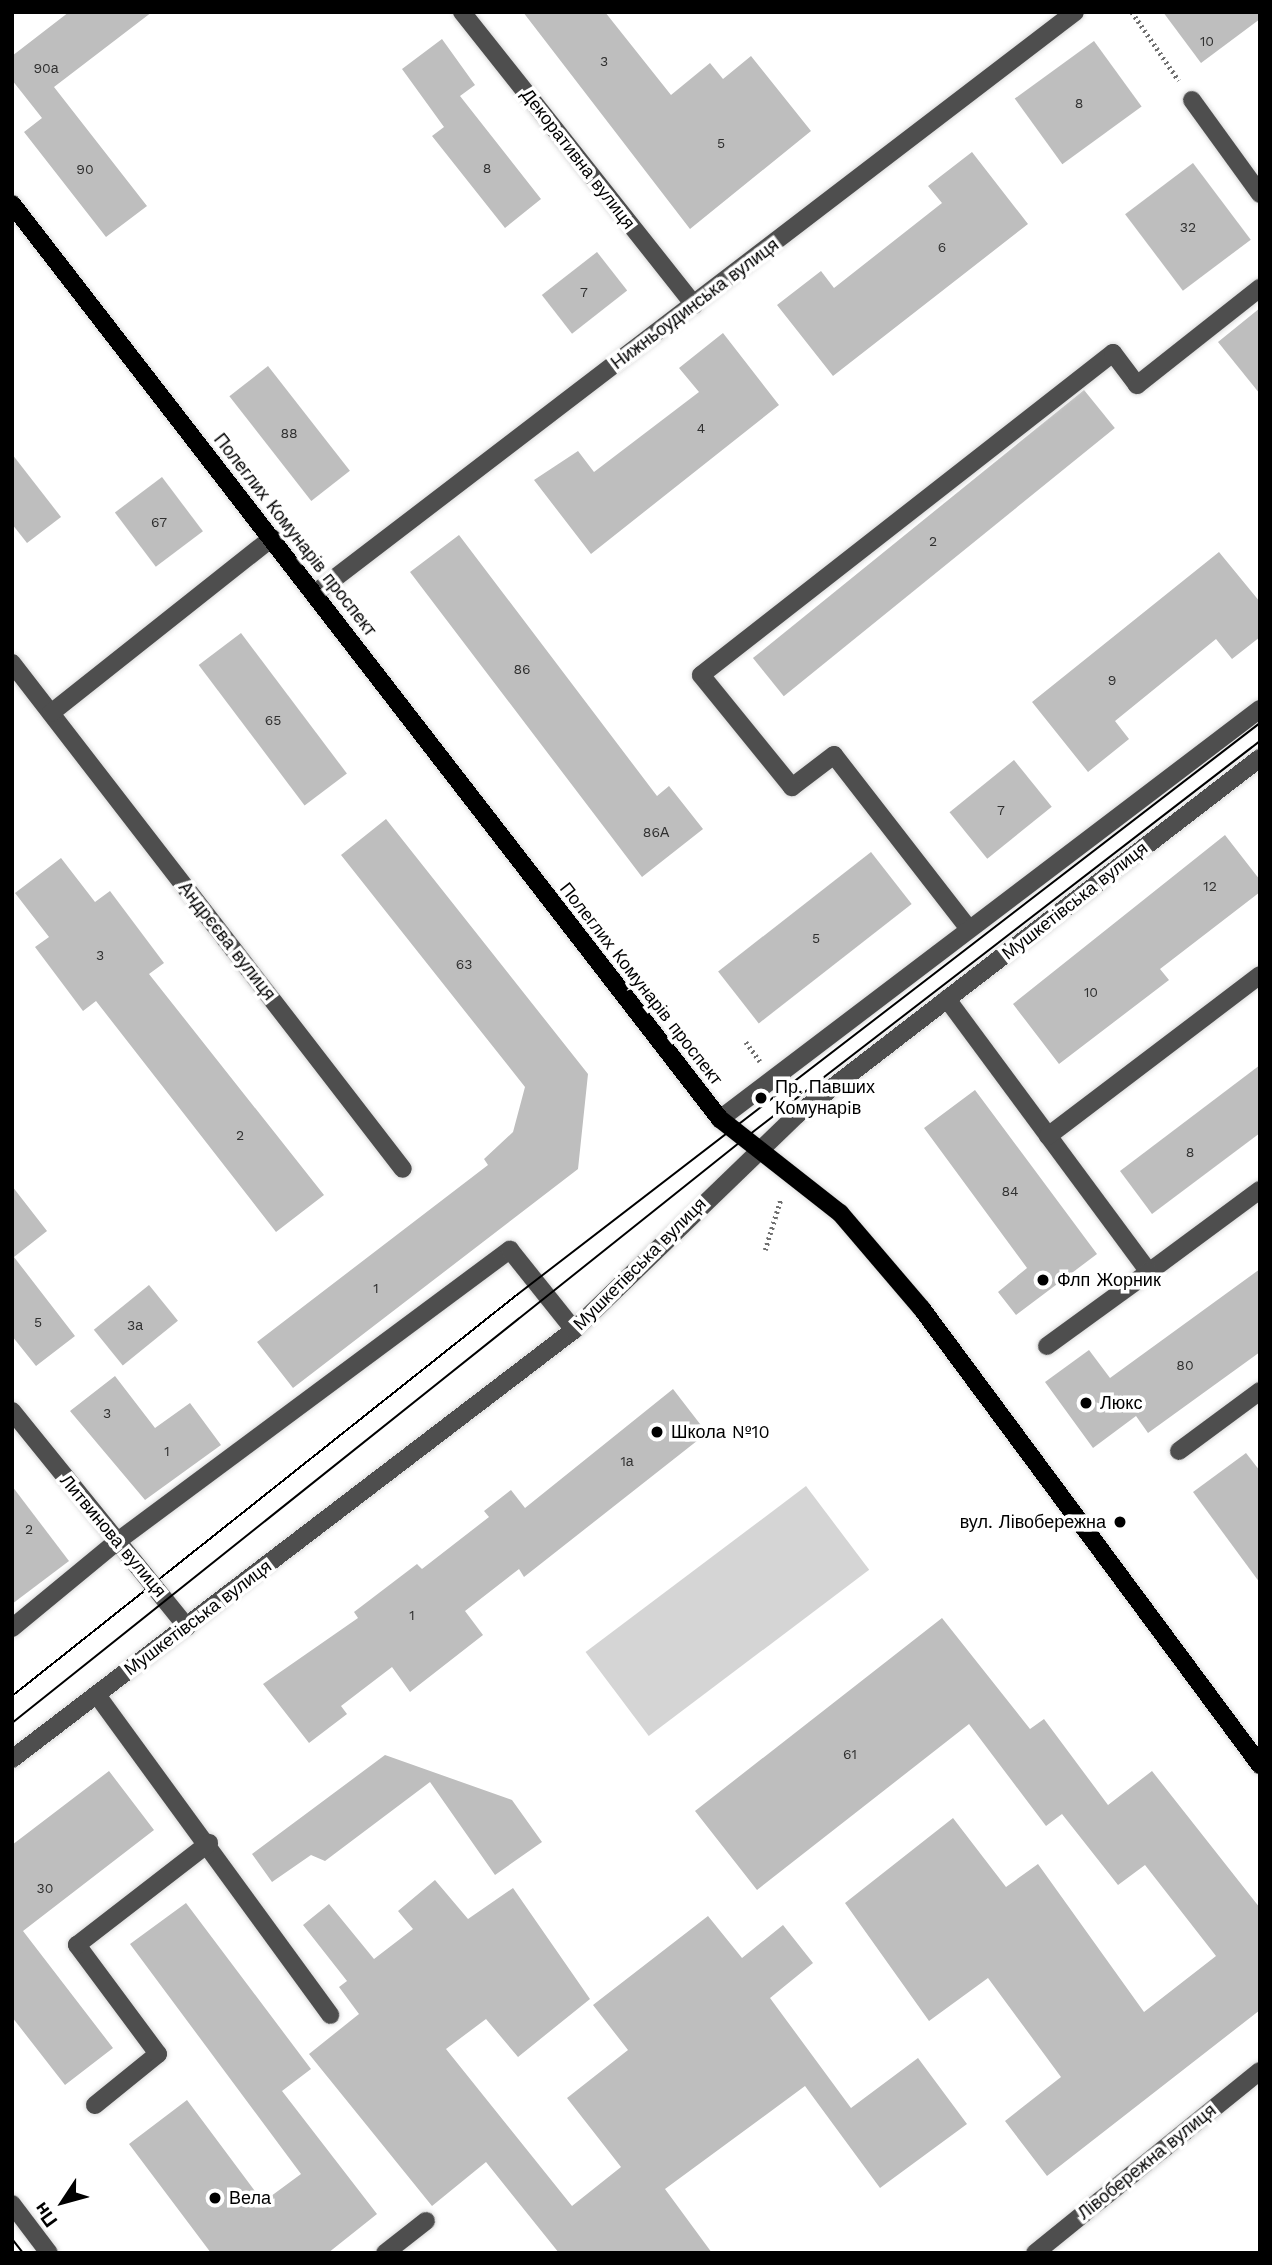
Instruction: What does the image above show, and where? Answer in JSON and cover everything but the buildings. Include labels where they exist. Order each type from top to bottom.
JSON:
[{"type":"main road","name":"Полеглих Комунарів проспект","points":[[12,204],[720,1119],[760,1146],[840,1213],[922,1308],[1260,1765]]},
{"type":"street","name":"Декоративна вулиця","points":[[461,12],[694,305]]},
{"type":"street","name":"Нижньоудинська вулиця","points":[[314,594],[1075,12]]},
{"type":"street","points":[[1192,100],[1260,194]]},
{"type":"street","points":[[969,929],[834,755],[792,787],[701,676],[1113,353],[1137,386],[1260,288]]},
{"type":"street","points":[[51,713],[271,538]]},
{"type":"street","name":"Андрєєва вулиця","points":[[12,663],[403,1169]]},
{"type":"street","points":[[720,1119],[1260,709]]},
{"type":"street","name":"Мушкетівська вулиця","points":[[12,1759],[574,1330],[760,1146],[1260,758]]},
{"type":"street","points":[[1048,1136],[1259,975]]},
{"type":"street","points":[[947,999],[1149,1272]]},
{"type":"street","points":[[1047,1346],[1260,1190]]},
{"type":"street","points":[[12,1628],[115,1544],[510,1250],[574,1330]]},
{"type":"street","points":[[1179,1451],[1260,1391]]},
{"type":"street","name":"Литвинова вулиця","points":[[12,1411],[115,1544],[187,1627]]},
{"type":"street","points":[[97,1695],[209,1843],[330,2015]]},
{"type":"street","points":[[95,2105],[158,2054],[77,1945],[209,1843]]},
{"type":"street","name":"Лівобережна вулиця","points":[[1035,2253],[1260,2071]]},
{"type":"street","points":[[12,2204],[49,2253]]},
{"type":"street","points":[[385,2253],[426,2221]]},
{"type":"path","points":[[1132,12],[1192,100]]},
{"type":"shaded area","points":[[806,1486],[869,1570],[649,1736],[586,1652]]},
{"type":"tram line","points":[[12,1696],[518,1294],[1260,723]]},
{"type":"tram line","points":[[12,1723],[745,1138],[1260,741]]},
{"type":"tram line","points":[[12,2239],[23,2253]]},
{"type":"place","name":"Пр. Павших Комунарiв","points":[[761,1098]]},
{"type":"place","name":"Флп Жорник","points":[[1043,1280]]},
{"type":"place","name":"Люкс","points":[[1086,1403]]},
{"type":"place","name":"Школа №10","points":[[657,1432]]},
{"type":"place","name":"вул. Лівобережна","points":[[1120,1522]]},
{"type":"place","name":"Вела","points":[[215,2198]]}]
